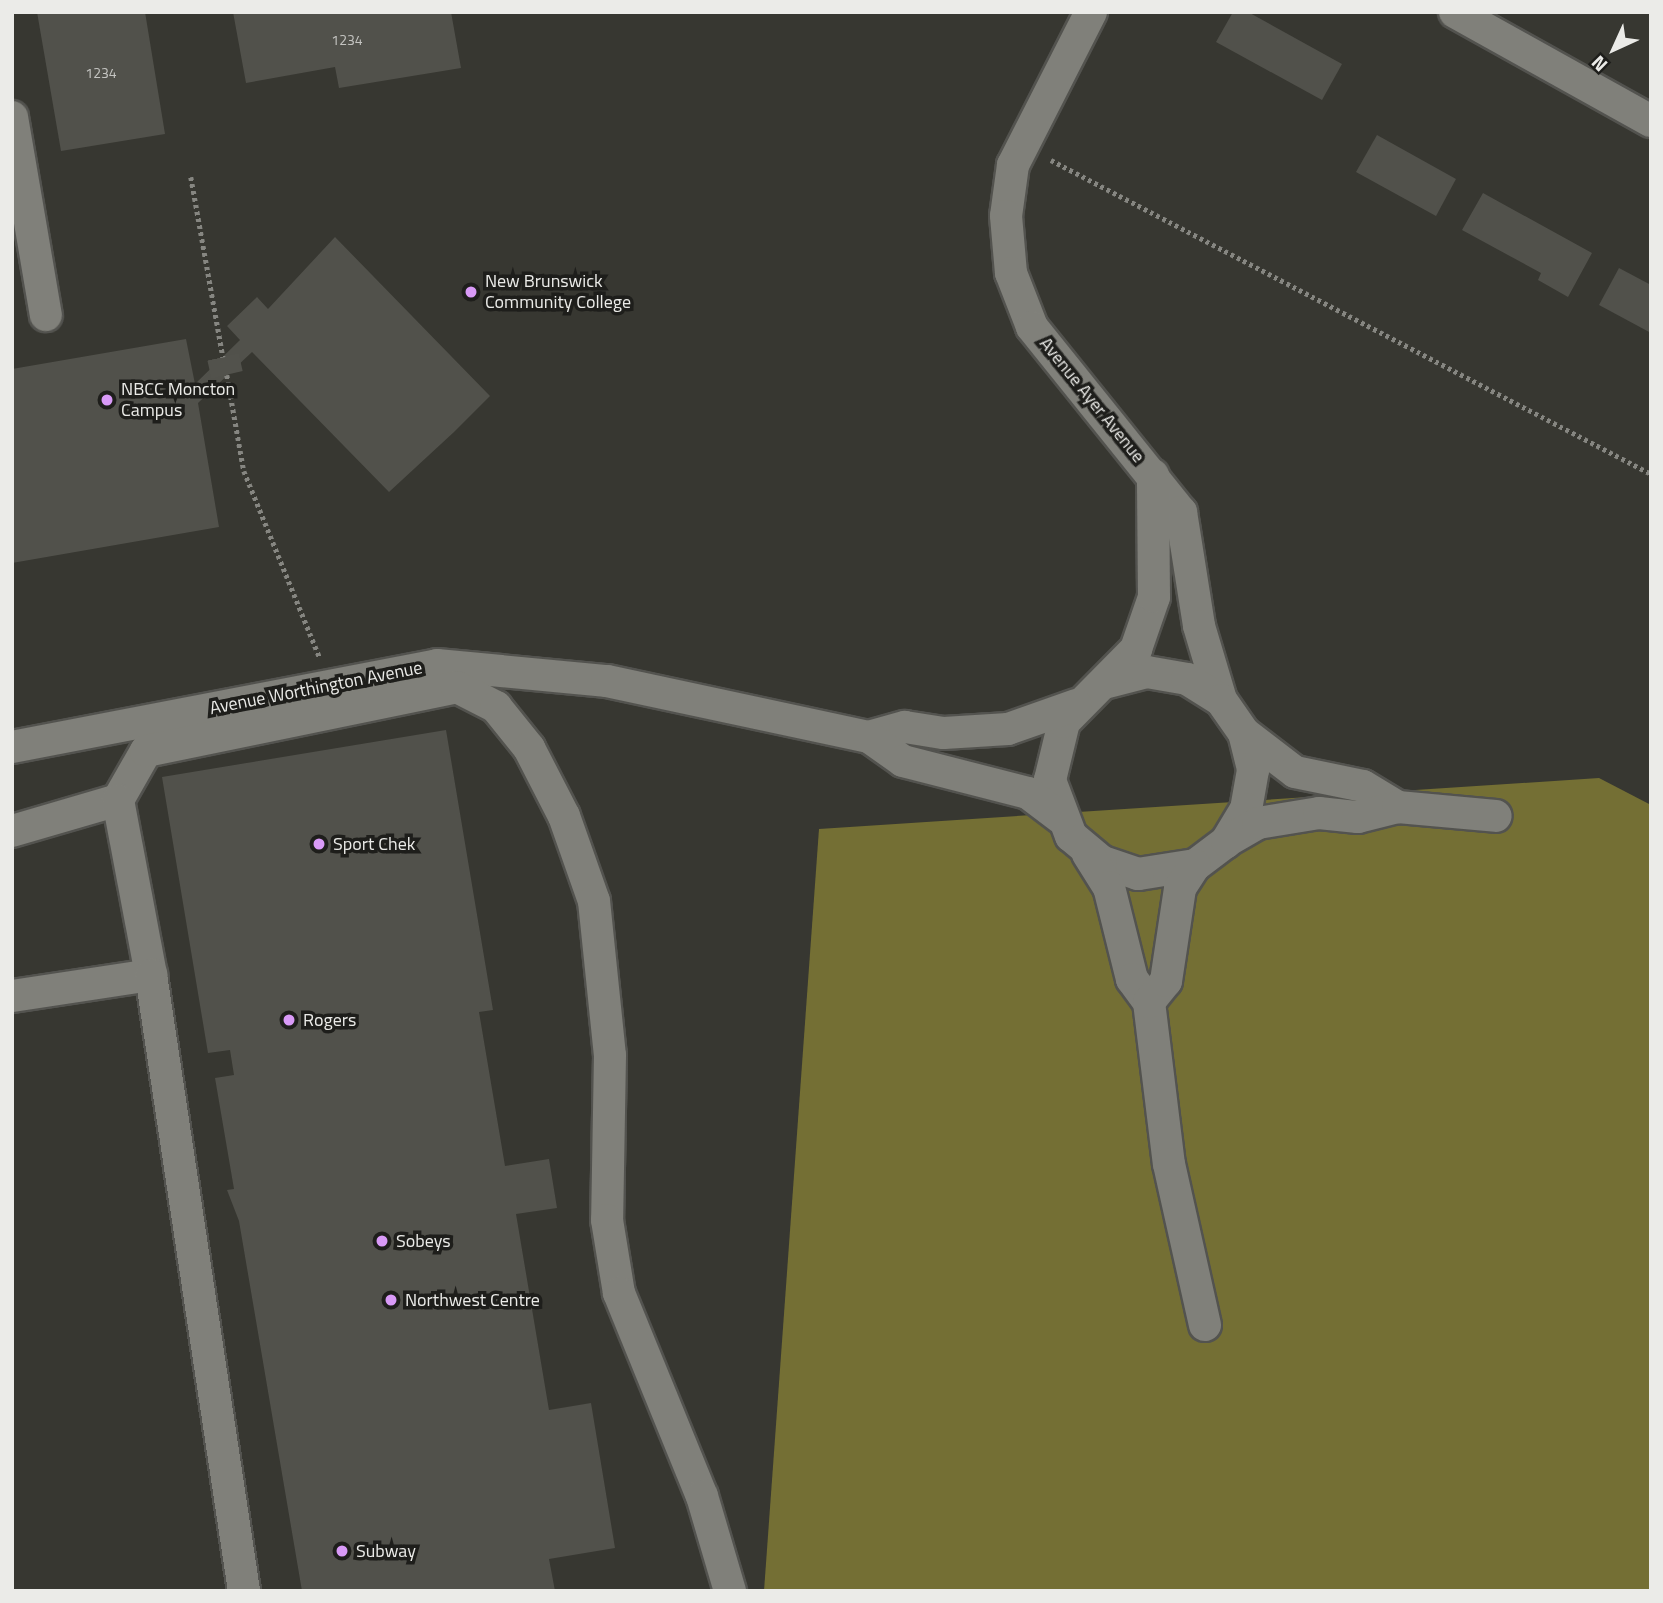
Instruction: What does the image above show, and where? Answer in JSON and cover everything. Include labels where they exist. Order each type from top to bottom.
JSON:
[{"type":"street","name":"Avenue Ayer Avenue","points":[[1091,12],[1013,165],[1006,216],[1011,272],[1032,327],[1181,512],[1199,626],[1221,700]]},
{"type":"street","points":[[1455,12],[1651,121]]},
{"type":"street","points":[[12,117],[46,315]]},
{"type":"street","name":"Avenue Ayer Avenue","points":[[1108,682],[1136,649],[1154,597],[1153,475]]},
{"type":"street","name":"Avenue Worthington Avenue","points":[[12,747],[437,665],[581,679],[869,737],[903,761],[1028,793],[1061,818]]},
{"type":"street","points":[[1205,1325],[1169,1164],[1149,1002],[1132,979],[1109,887],[1061,818],[1051,759],[1076,705],[1108,682],[1167,674],[1221,700],[1244,733],[1295,772],[1363,786],[1398,807]]},
{"type":"street","points":[[244,1591],[151,975],[118,800],[146,751],[457,687],[496,706],[529,748],[564,816],[594,901],[610,1055],[607,1220],[619,1293],[702,1496],[730,1591]]},
{"type":"street","name":"Avenue Worthington Avenue","points":[[869,737],[905,727],[944,733],[1008,729],[1076,705]]},
{"type":"street","points":[[1226,842],[1251,790],[1244,733]]},
{"type":"street","points":[[12,831],[118,800]]},
{"type":"street","points":[[1149,1002],[1166,981],[1180,888],[1195,865],[1226,842],[1281,817],[1358,817],[1398,807],[1496,816]]},
{"type":"street","points":[[1085,849],[1138,874],[1195,865]]},
{"type":"street","points":[[12,996],[151,975]]},
{"type":"path","points":[[1041,154],[1651,474]]},
{"type":"path","points":[[191,177],[223,357]]},
{"type":"path","points":[[227,375],[244,471],[328,684]]},
{"type":"shaded area","points":[[1599,778],[1651,805],[1651,1591],[764,1591],[819,829]]},
{"type":"building","points":[[37,12],[145,12],[165,134],[61,151]]},
{"type":"building","points":[[233,12],[451,12],[461,68],[339,88],[335,67],[246,83]]},
{"type":"building","points":[[1233,12],[1248,12],[1342,64],[1322,100],[1216,42]]},
{"type":"building","points":[[1377,135],[1456,179],[1436,216],[1356,172]]},
{"type":"building","points":[[1483,193],[1592,253],[1568,297],[1538,280],[1541,273],[1462,230]]},
{"type":"building","name":"NBCC Moncton Campus","points":[[335,237],[490,396],[389,492],[252,352],[198,403],[219,527],[12,563],[12,369],[186,339],[195,384],[240,340],[227,326],[257,297],[268,309]]},
{"type":"building","points":[[1619,268],[1651,285],[1651,333],[1599,305]]},
{"type":"building","points":[[446,730],[493,1010],[479,1012],[505,1166],[549,1159],[557,1208],[516,1214],[549,1410],[591,1403],[615,1548],[549,1559],[555,1591],[302,1591],[239,1221],[227,1190],[234,1189],[215,1078],[234,1075],[230,1050],[208,1053],[162,777]]},
{"type":"tunnel","points":[[223,357],[227,375]]},
{"type":"place","name":"New Brunswick Community College","points":[[471,292]]},
{"type":"place","name":"NBCC Moncton Campus","points":[[107,400]]},
{"type":"place","name":"Sport Chek","points":[[319,844]]},
{"type":"place","name":"Rogers","points":[[289,1020]]},
{"type":"place","name":"Sobeys","points":[[382,1241]]},
{"type":"place","name":"Northwest Centre","points":[[391,1300]]},
{"type":"place","name":"Subway","points":[[342,1551]]}]
